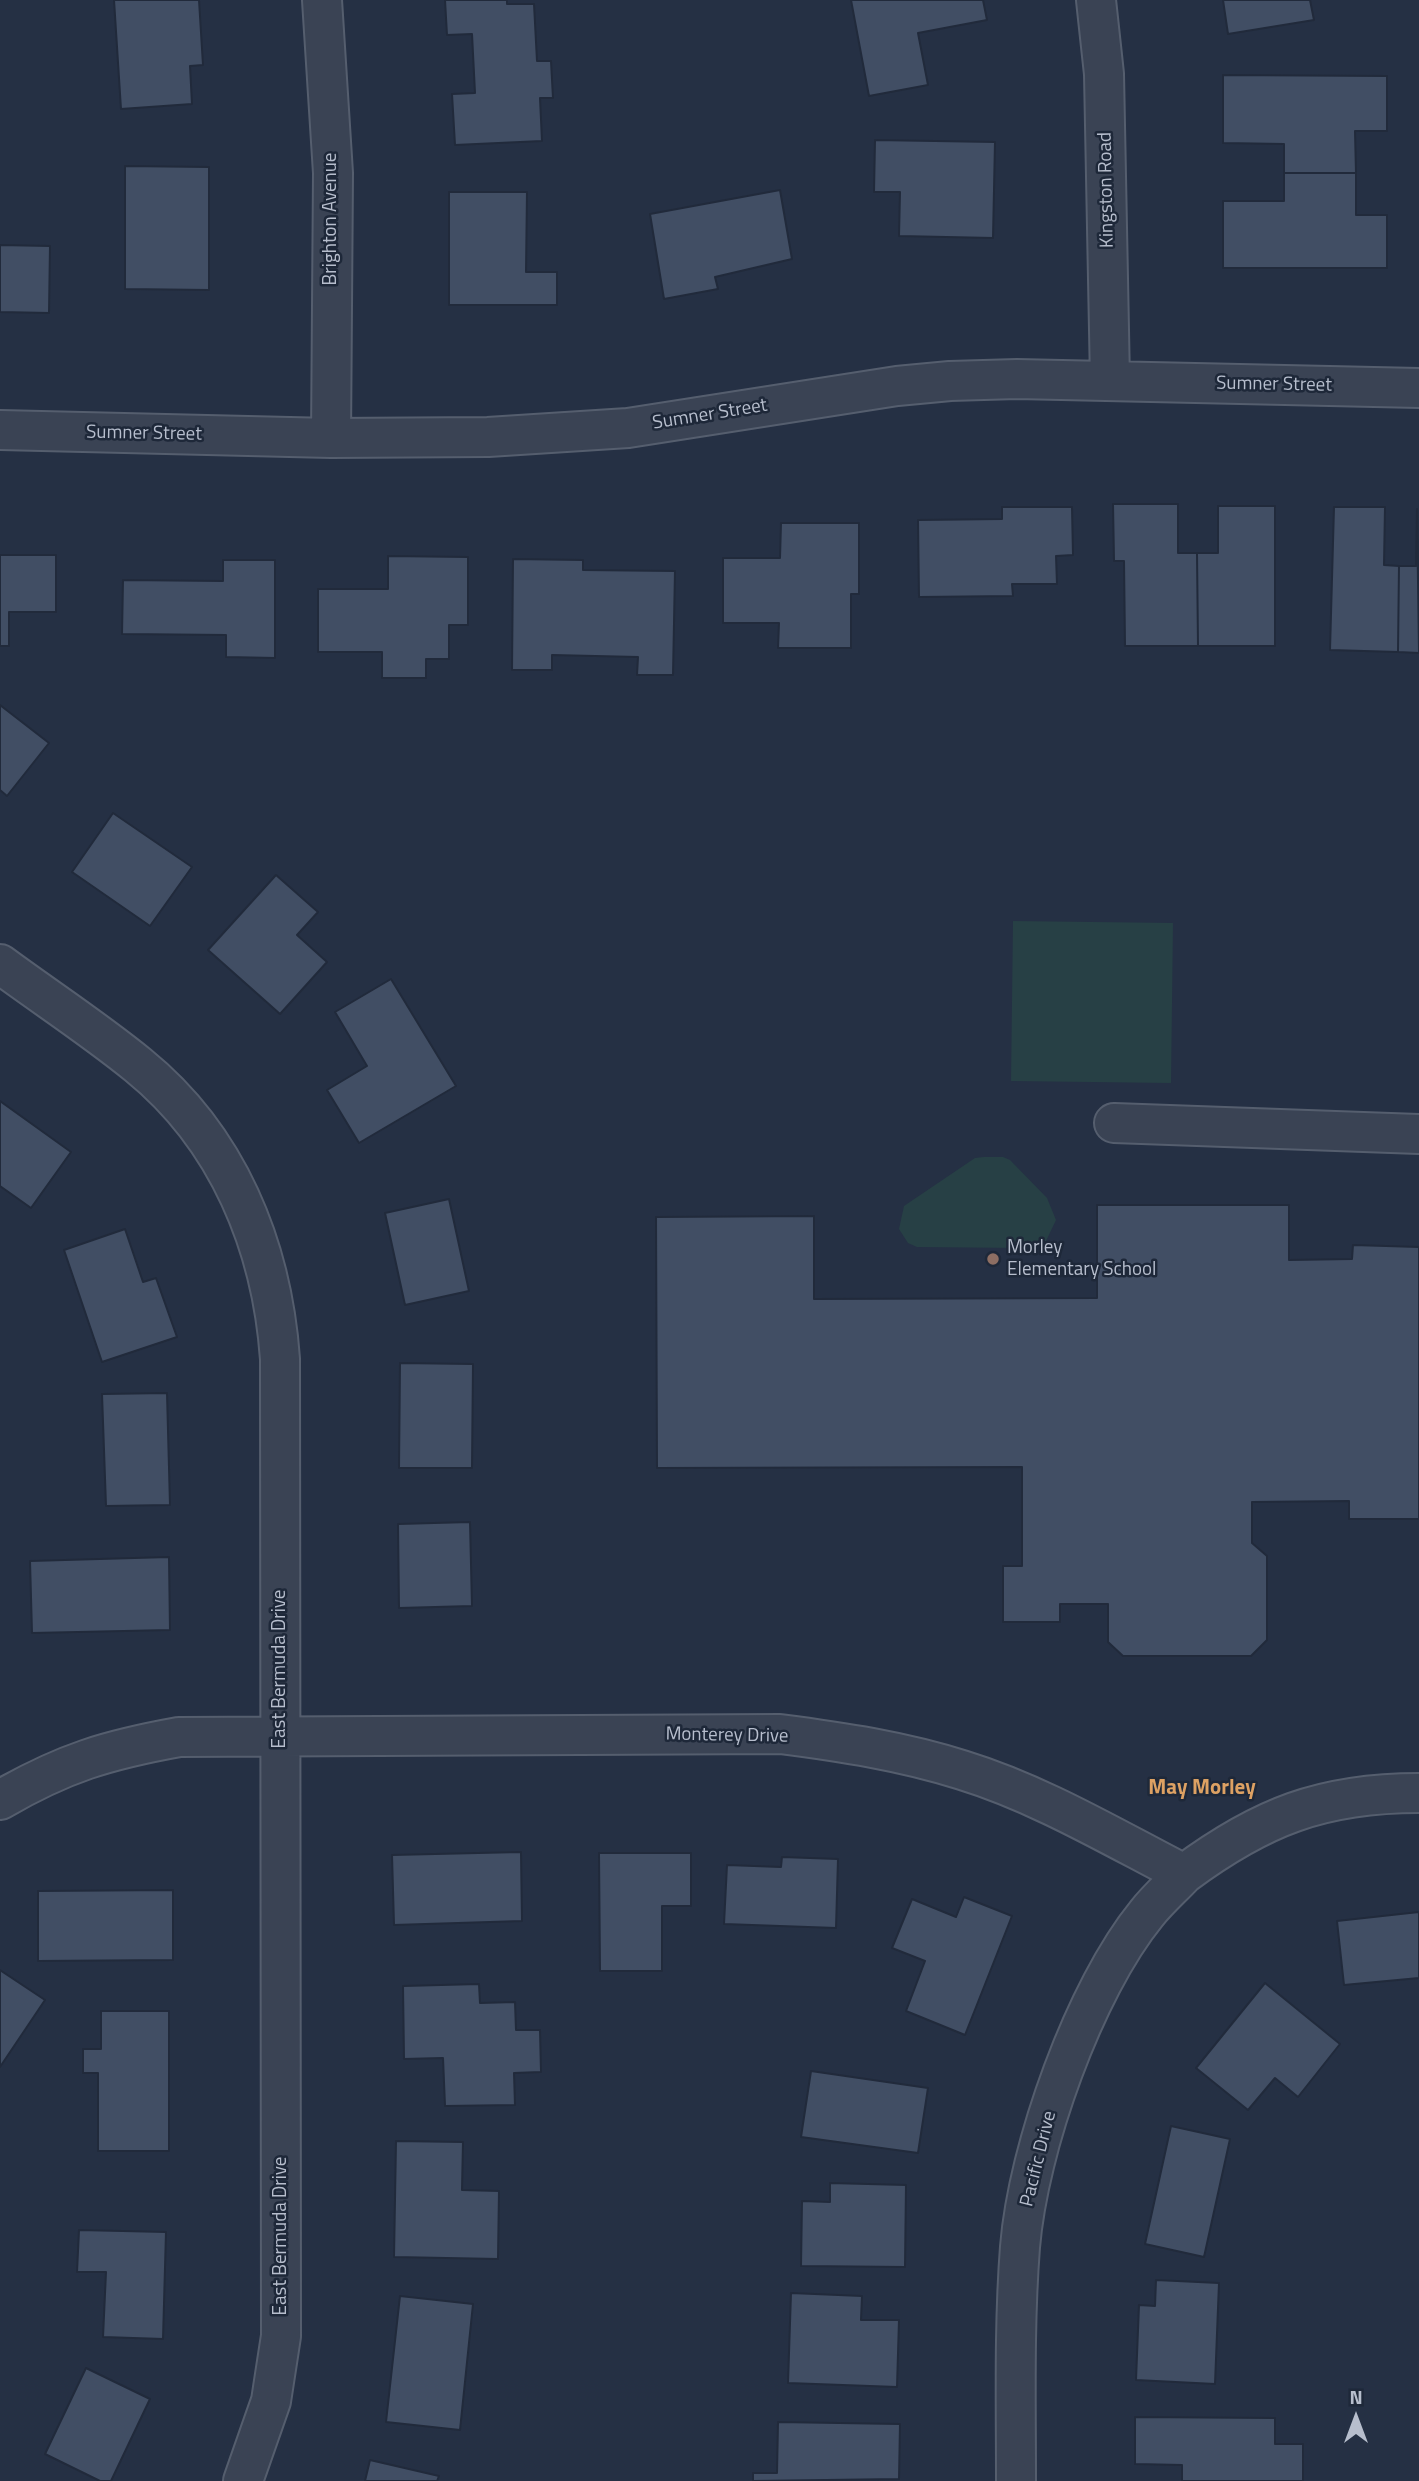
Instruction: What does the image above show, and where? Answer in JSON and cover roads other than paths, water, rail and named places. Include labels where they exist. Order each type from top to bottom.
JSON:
[{"type":"street","name":"Brighton Avenue","points":[[322,0],[333,173],[331,438]]},
{"type":"street","name":"Kingston Road","points":[[1096,0],[1104,74],[1110,381]]},
{"type":"street","name":"Sumner Street","points":[[0,430],[331,438],[559,434],[628,428],[897,386],[1017,379],[1419,388]]},
{"type":"street","name":"East Bermuda Drive","points":[[0,964],[139,1065],[179,1104],[221,1160],[247,1210],[266,1262],[277,1318],[280,1359],[281,2336],[271,2400],[243,2481]]},
{"type":"street","points":[[1114,1123],[1419,1134]]},
{"type":"street","name":"Monterey Drive","points":[[0,1800],[48,1772],[112,1749],[179,1737],[281,1734],[780,1734],[874,1746],[964,1770],[1038,1800],[1184,1874]]},
{"type":"street","points":[[1184,1874],[1229,1841],[1278,1816],[1331,1800],[1386,1793],[1419,1793]]},
{"type":"street","name":"Pacific Drive","points":[[1016,2481],[1016,2346],[1020,2245],[1037,2149],[1068,2058],[1116,1959],[1147,1913],[1184,1874]]},
{"type":"place","name":"Morley Elementary School","points":[[993,1259]]},
{"type":"district","name":"May Morley","points":[[1202,1789]]}]
